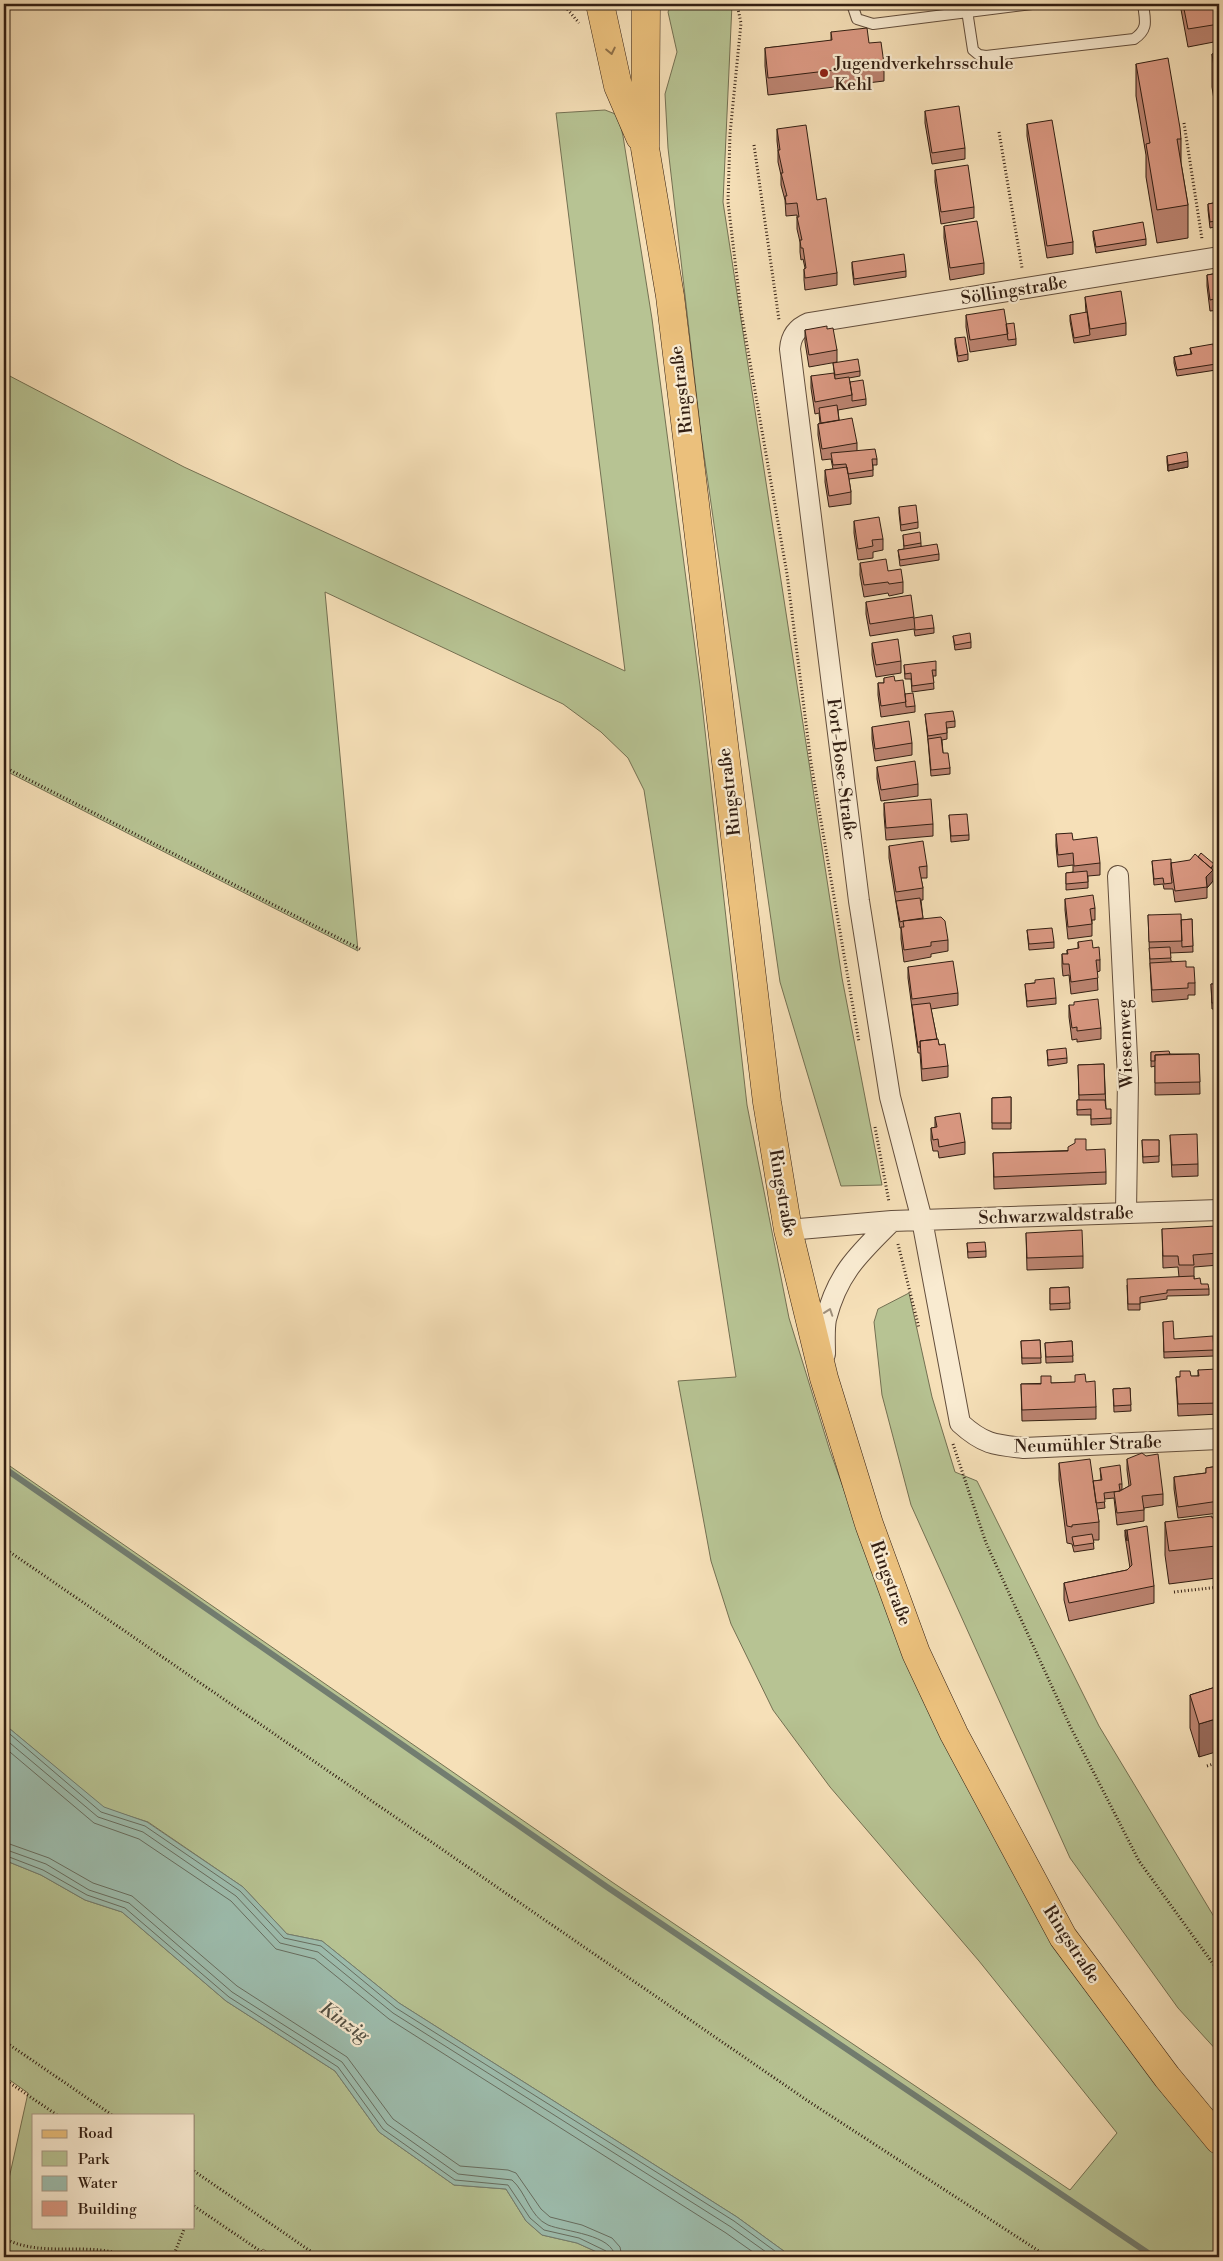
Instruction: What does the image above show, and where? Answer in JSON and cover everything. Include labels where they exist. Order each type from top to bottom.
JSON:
[{"type":"main road","name":"Ringstraße","points":[[600,4],[618,86],[645,148]]},
{"type":"main road","name":"Ringstraße","points":[[646,4],[645,148],[670,296],[767,1102],[788,1230],[824,1378],[869,1524],[916,1653],[954,1734],[1063,1937],[1167,2078],[1219,2140]]},
{"type":"street","name":"Söllingstraße","points":[[809,323],[1212,258]]},
{"type":"street","name":"Fort-Bose-Straße","points":[[809,323],[798,328],[790,339],[790,349],[859,901],[890,1097],[922,1220]]},
{"type":"street","name":"Wiesenweg","points":[[1118,876],[1128,1078],[1126,1212]]},
{"type":"street","name":"Schwarzwaldstraße","points":[[788,1230],[892,1221],[1219,1210]]},
{"type":"street","name":"Neumühler Straße","points":[[922,1220],[960,1423],[976,1438],[998,1445],[1024,1448],[1219,1439]]},
{"type":"street","points":[[824,1378],[826,1320],[840,1278],[861,1252],[892,1221]]},
{"type":"lane","points":[[852,4],[857,19],[874,24],[966,8],[1032,4]]},
{"type":"lane","points":[[966,8],[973,50],[979,55],[986,56],[1134,39],[1142,33],[1146,26],[1143,4]]},
{"type":"path","points":[[1184,123],[1212,258]]},
{"type":"path","points":[[999,132],[1026,288]]},
{"type":"path","points":[[754,145],[780,327]]},
{"type":"path","points":[[4,767],[360,949]]},
{"type":"path","points":[[4,1548],[808,2101],[1048,2257]]},
{"type":"path","points":[[1174,1592],[1219,1587]]},
{"type":"path","points":[[1207,1766],[1219,1762]]},
{"type":"path","points":[[4,2041],[111,2114]]},
{"type":"path","points":[[4,2079],[56,2114]]},
{"type":"path","points":[[195,2172],[319,2257]]},
{"type":"path","points":[[195,2207],[269,2257]]},
{"type":"path","points":[[174,2257],[185,2228]]},
{"type":"path","points":[[4,2238],[21,2244],[54,2249],[114,2251],[128,2257]]},
{"type":"green space","points":[[672,4],[732,4],[723,202],[842,978],[882,1185],[841,1186],[780,982],[701,434],[668,148],[665,94],[677,52],[668,12]]},
{"type":"green space","points":[[605,110],[618,115],[623,136],[652,319],[700,686],[747,1105],[789,1318],[830,1451],[883,1598],[1145,2065],[1219,2154],[1219,2257],[792,2257],[737,2217],[399,2003],[322,1941],[287,1934],[243,1887],[148,1822],[104,1808],[4,1724],[4,1462],[612,1882],[1070,2190],[1117,2133],[979,1961],[830,1787],[773,1710],[731,1624],[711,1561],[678,1381],[736,1377],[644,790],[628,758],[601,732],[563,704],[325,592],[358,951],[4,770],[4,373],[184,467],[625,671],[556,113]]},
{"type":"green space","points":[[909,1293],[932,1397],[955,1472],[977,1481],[1099,1726],[1219,1925],[1219,2053],[1178,2008],[1070,1858],[911,1505],[882,1395],[874,1322],[878,1309]]},
{"type":"green space","points":[[4,1860],[41,1875],[85,1900],[122,1912],[226,2001],[335,2071],[379,2132],[454,2185],[506,2189],[526,2221],[542,2235],[577,2243],[608,2257],[275,2257],[263,2249],[255,2257],[4,2257],[4,2201],[28,2093],[4,2076]]},
{"type":"water","name":"Kinzig","points":[[4,1724],[104,1807],[147,1822],[243,1887],[287,1934],[322,1941],[399,2003],[737,2217],[792,2257],[608,2257],[577,2243],[542,2235],[526,2221],[506,2189],[454,2185],[379,2132],[335,2071],[226,2001],[122,1912],[85,1900],[41,1875],[4,1860]]},
{"type":"building","points":[[1183,4],[1219,4],[1219,24],[1188,29]]},
{"type":"building","points":[[867,28],[869,43],[881,42],[884,64],[768,78],[765,48],[832,40],[831,32]]},
{"type":"building","points":[[1219,53],[1219,99],[1212,54]]},
{"type":"building","points":[[1168,58],[1180,128],[1181,139],[1177,139],[1188,205],[1157,210],[1146,144],[1150,143],[1136,64]]},
{"type":"building","points":[[959,106],[965,148],[932,153],[925,111]]},
{"type":"building","points":[[1052,120],[1073,242],[1047,246],[1027,124]]},
{"type":"building","points":[[806,125],[817,200],[826,198],[837,273],[805,278],[804,269],[806,268],[803,248],[801,248],[800,240],[802,240],[797,217],[799,217],[797,203],[786,204],[785,196],[787,196],[781,173],[783,173],[778,150],[780,150],[777,129]]},
{"type":"building","points":[[968,165],[974,207],[941,212],[935,170]]},
{"type":"building","points":[[1219,202],[1219,220],[1210,222],[1208,204]]},
{"type":"building","points":[[977,221],[984,263],[950,268],[944,226]]},
{"type":"building","points":[[1143,222],[1146,239],[1096,247],[1093,231]]},
{"type":"building","points":[[904,254],[906,271],[854,279],[852,262]]},
{"type":"building","points":[[1219,273],[1219,298],[1210,300],[1207,275]]},
{"type":"building","points":[[1121,291],[1126,323],[1090,329],[1085,297]]},
{"type":"building","points":[[1004,309],[1008,334],[970,340],[966,315]]},
{"type":"building","points":[[1087,312],[1090,335],[1074,338],[1070,315]]},
{"type":"building","points":[[1014,323],[1016,339],[1008,340],[1006,324]]},
{"type":"building","points":[[827,326],[827,329],[833,328],[837,350],[809,355],[805,330]]},
{"type":"building","points":[[965,337],[968,354],[958,356],[955,338]]},
{"type":"building","points":[[1213,344],[1216,364],[1177,370],[1174,357],[1192,354],[1190,348]]},
{"type":"building","points":[[858,359],[860,371],[835,375],[833,363]]},
{"type":"building","points":[[834,373],[835,379],[849,377],[852,395],[815,402],[811,376]]},
{"type":"building","points":[[863,380],[866,399],[852,401],[850,382]]},
{"type":"building","points":[[837,405],[839,420],[821,423],[819,408]]},
{"type":"building","points":[[852,418],[857,443],[822,449],[818,424]]},
{"type":"building","points":[[875,449],[877,459],[872,459],[873,470],[848,474],[846,464],[833,465],[831,453]]},
{"type":"building","points":[[1187,452],[1188,461],[1168,465],[1167,456]]},
{"type":"building","points":[[847,467],[851,492],[829,496],[825,470]]},
{"type":"building","points":[[916,505],[918,522],[901,525],[899,507]]},
{"type":"building","points":[[879,517],[883,539],[872,540],[873,546],[858,549],[854,521]]},
{"type":"building","points":[[920,532],[921,543],[904,546],[903,535]]},
{"type":"building","points":[[937,544],[939,554],[900,560],[898,550]]},
{"type":"building","points":[[886,559],[888,571],[901,569],[903,582],[864,585],[860,563]]},
{"type":"building","points":[[911,595],[914,617],[870,624],[866,602]]},
{"type":"building","points":[[932,615],[934,628],[915,630],[914,618]]},
{"type":"building","points":[[970,633],[971,642],[955,645],[953,636]]},
{"type":"building","points":[[898,639],[901,661],[876,665],[872,643]]},
{"type":"building","points":[[936,661],[936,670],[932,670],[934,683],[912,686],[911,673],[905,674],[904,665]]},
{"type":"building","points":[[894,676],[895,681],[903,680],[906,702],[881,706],[878,683],[884,683],[884,678]]},
{"type":"building","points":[[913,693],[915,706],[906,707],[905,694]]},
{"type":"building","points":[[953,711],[955,721],[946,722],[947,733],[928,736],[925,714]]},
{"type":"building","points":[[909,721],[912,743],[875,749],[872,727]]},
{"type":"building","points":[[941,737],[943,753],[948,753],[950,768],[931,770],[928,739]]},
{"type":"building","points":[[915,761],[918,784],[881,790],[877,767]]},
{"type":"building","points":[[931,799],[933,824],[886,828],[884,803]]},
{"type":"building","points":[[967,814],[969,835],[951,836],[949,815]]},
{"type":"building","points":[[1072,833],[1073,840],[1097,837],[1100,863],[1074,866],[1073,853],[1058,855],[1056,834]]},
{"type":"building","points":[[923,841],[927,866],[919,867],[923,888],[896,892],[889,846]]},
{"type":"building","points":[[1201,853],[1214,864],[1211,868],[1198,857]]},
{"type":"building","points":[[1195,854],[1213,870],[1206,877],[1207,887],[1175,891],[1171,863],[1190,860]]},
{"type":"building","points":[[1171,859],[1172,883],[1164,884],[1163,878],[1154,879],[1152,861]]},
{"type":"building","points":[[1087,871],[1088,882],[1066,884],[1066,873]]},
{"type":"building","points":[[1093,895],[1095,908],[1090,909],[1092,924],[1068,927],[1065,899]]},
{"type":"building","points":[[920,898],[923,918],[900,922],[896,901]]},
{"type":"building","points":[[1181,914],[1182,941],[1149,942],[1148,915]]},
{"type":"building","points":[[941,917],[945,921],[948,940],[931,942],[931,946],[904,950],[901,927],[904,927],[903,921]]},
{"type":"building","points":[[1192,919],[1193,946],[1182,947],[1181,920]]},
{"type":"building","points":[[1052,928],[1054,942],[1029,944],[1027,930]]},
{"type":"building","points":[[1092,940],[1093,948],[1099,947],[1100,960],[1096,960],[1098,978],[1071,982],[1069,964],[1063,964],[1062,954],[1068,954],[1067,950],[1079,948],[1078,942]]},
{"type":"building","points":[[1170,947],[1171,958],[1150,959],[1149,948]]},
{"type":"building","points":[[953,961],[958,993],[912,999],[908,967]]},
{"type":"building","points":[[1186,961],[1186,967],[1194,967],[1195,983],[1188,983],[1188,988],[1152,990],[1150,963]]},
{"type":"building","points":[[1054,978],[1056,998],[1027,1001],[1025,984],[1035,983],[1035,980]]},
{"type":"building","points":[[1211,984],[1219,984],[1219,1003],[1212,1003]]},
{"type":"building","points":[[1098,999],[1101,1028],[1077,1031],[1077,1027],[1072,1028],[1069,1005],[1074,1005],[1074,1002]]},
{"type":"building","points":[[930,1003],[937,1039],[920,1041],[920,1047],[918,1047],[912,1005]]},
{"type":"building","points":[[938,1039],[939,1045],[945,1044],[948,1066],[922,1069],[920,1041]]},
{"type":"building","points":[[1066,1048],[1067,1058],[1048,1060],[1047,1050]]},
{"type":"building","points":[[1169,1051],[1170,1054],[1155,1055],[1155,1061],[1151,1061],[1151,1052]]},
{"type":"building","points":[[1199,1054],[1200,1082],[1155,1083],[1155,1055]]},
{"type":"building","points":[[1104,1064],[1105,1094],[1079,1095],[1078,1065]]},
{"type":"building","points":[[1011,1097],[1011,1123],[992,1123],[992,1098]]},
{"type":"building","points":[[1077,1100],[1105,1100],[1106,1109],[1111,1109],[1111,1118],[1091,1119],[1091,1109],[1077,1110]]},
{"type":"building","points":[[960,1113],[965,1142],[939,1147],[938,1139],[933,1140],[931,1128],[937,1127],[935,1117]]},
{"type":"building","points":[[1197,1134],[1198,1164],[1172,1165],[1170,1135]]},
{"type":"building","points":[[1075,1139],[1086,1139],[1086,1150],[1105,1149],[1106,1172],[994,1177],[993,1153],[1068,1151],[1068,1147],[1075,1143]]},
{"type":"building","points":[[1142,1140],[1159,1140],[1159,1156],[1143,1157]]},
{"type":"building","points":[[1216,1226],[1216,1240],[1219,1240],[1219,1253],[1193,1255],[1194,1265],[1179,1265],[1178,1256],[1163,1256],[1162,1229]]},
{"type":"building","points":[[1082,1230],[1083,1256],[1027,1258],[1026,1233]]},
{"type":"building","points":[[985,1242],[986,1251],[968,1252],[967,1243]]},
{"type":"building","points":[[1194,1276],[1194,1279],[1200,1278],[1201,1284],[1208,1284],[1209,1289],[1167,1290],[1167,1293],[1140,1297],[1140,1304],[1128,1304],[1127,1279]]},
{"type":"building","points":[[1069,1287],[1070,1303],[1050,1304],[1050,1288]]},
{"type":"building","points":[[1173,1321],[1174,1339],[1213,1336],[1214,1350],[1164,1352],[1163,1322]]},
{"type":"building","points":[[1040,1340],[1041,1358],[1022,1358],[1021,1341]]},
{"type":"building","points":[[1072,1341],[1073,1356],[1046,1357],[1045,1343]]},
{"type":"building","points":[[1217,1369],[1219,1375],[1219,1403],[1178,1404],[1176,1377],[1180,1377],[1180,1371],[1190,1371],[1191,1376],[1199,1376],[1198,1370]]},
{"type":"building","points":[[1085,1374],[1086,1382],[1095,1381],[1096,1407],[1022,1410],[1021,1384],[1041,1384],[1041,1376],[1051,1376],[1051,1383],[1075,1382],[1075,1375]]},
{"type":"building","points":[[1130,1388],[1131,1405],[1114,1406],[1113,1389]]},
{"type":"building","points":[[1142,1453],[1146,1456],[1158,1454],[1163,1494],[1142,1496],[1144,1510],[1117,1513],[1114,1492],[1131,1485],[1127,1459]]},
{"type":"building","points":[[1090,1459],[1099,1522],[1072,1525],[1072,1527],[1067,1526],[1059,1463]]},
{"type":"building","points":[[1120,1465],[1122,1484],[1119,1484],[1120,1491],[1104,1493],[1105,1502],[1096,1503],[1093,1481],[1102,1480],[1100,1468]]},
{"type":"building","points":[[1219,1466],[1219,1501],[1178,1507],[1174,1477],[1206,1473],[1206,1468]]},
{"type":"building","points":[[1212,1516],[1212,1518],[1219,1517],[1219,1540],[1215,1541],[1216,1546],[1169,1551],[1165,1522]]},
{"type":"building","points":[[1147,1526],[1154,1586],[1069,1603],[1064,1583],[1127,1570],[1132,1565],[1127,1530]]},
{"type":"building","points":[[1092,1534],[1094,1543],[1074,1546],[1072,1537]]},
{"type":"building","points":[[1219,1686],[1219,1718],[1199,1724],[1190,1695]]},
{"type":"waterway","points":[[4,1468],[607,1887],[1154,2257]]},
{"type":"place","name":"Jugendverkehrsschule Kehl","points":[[824,73]]}]
